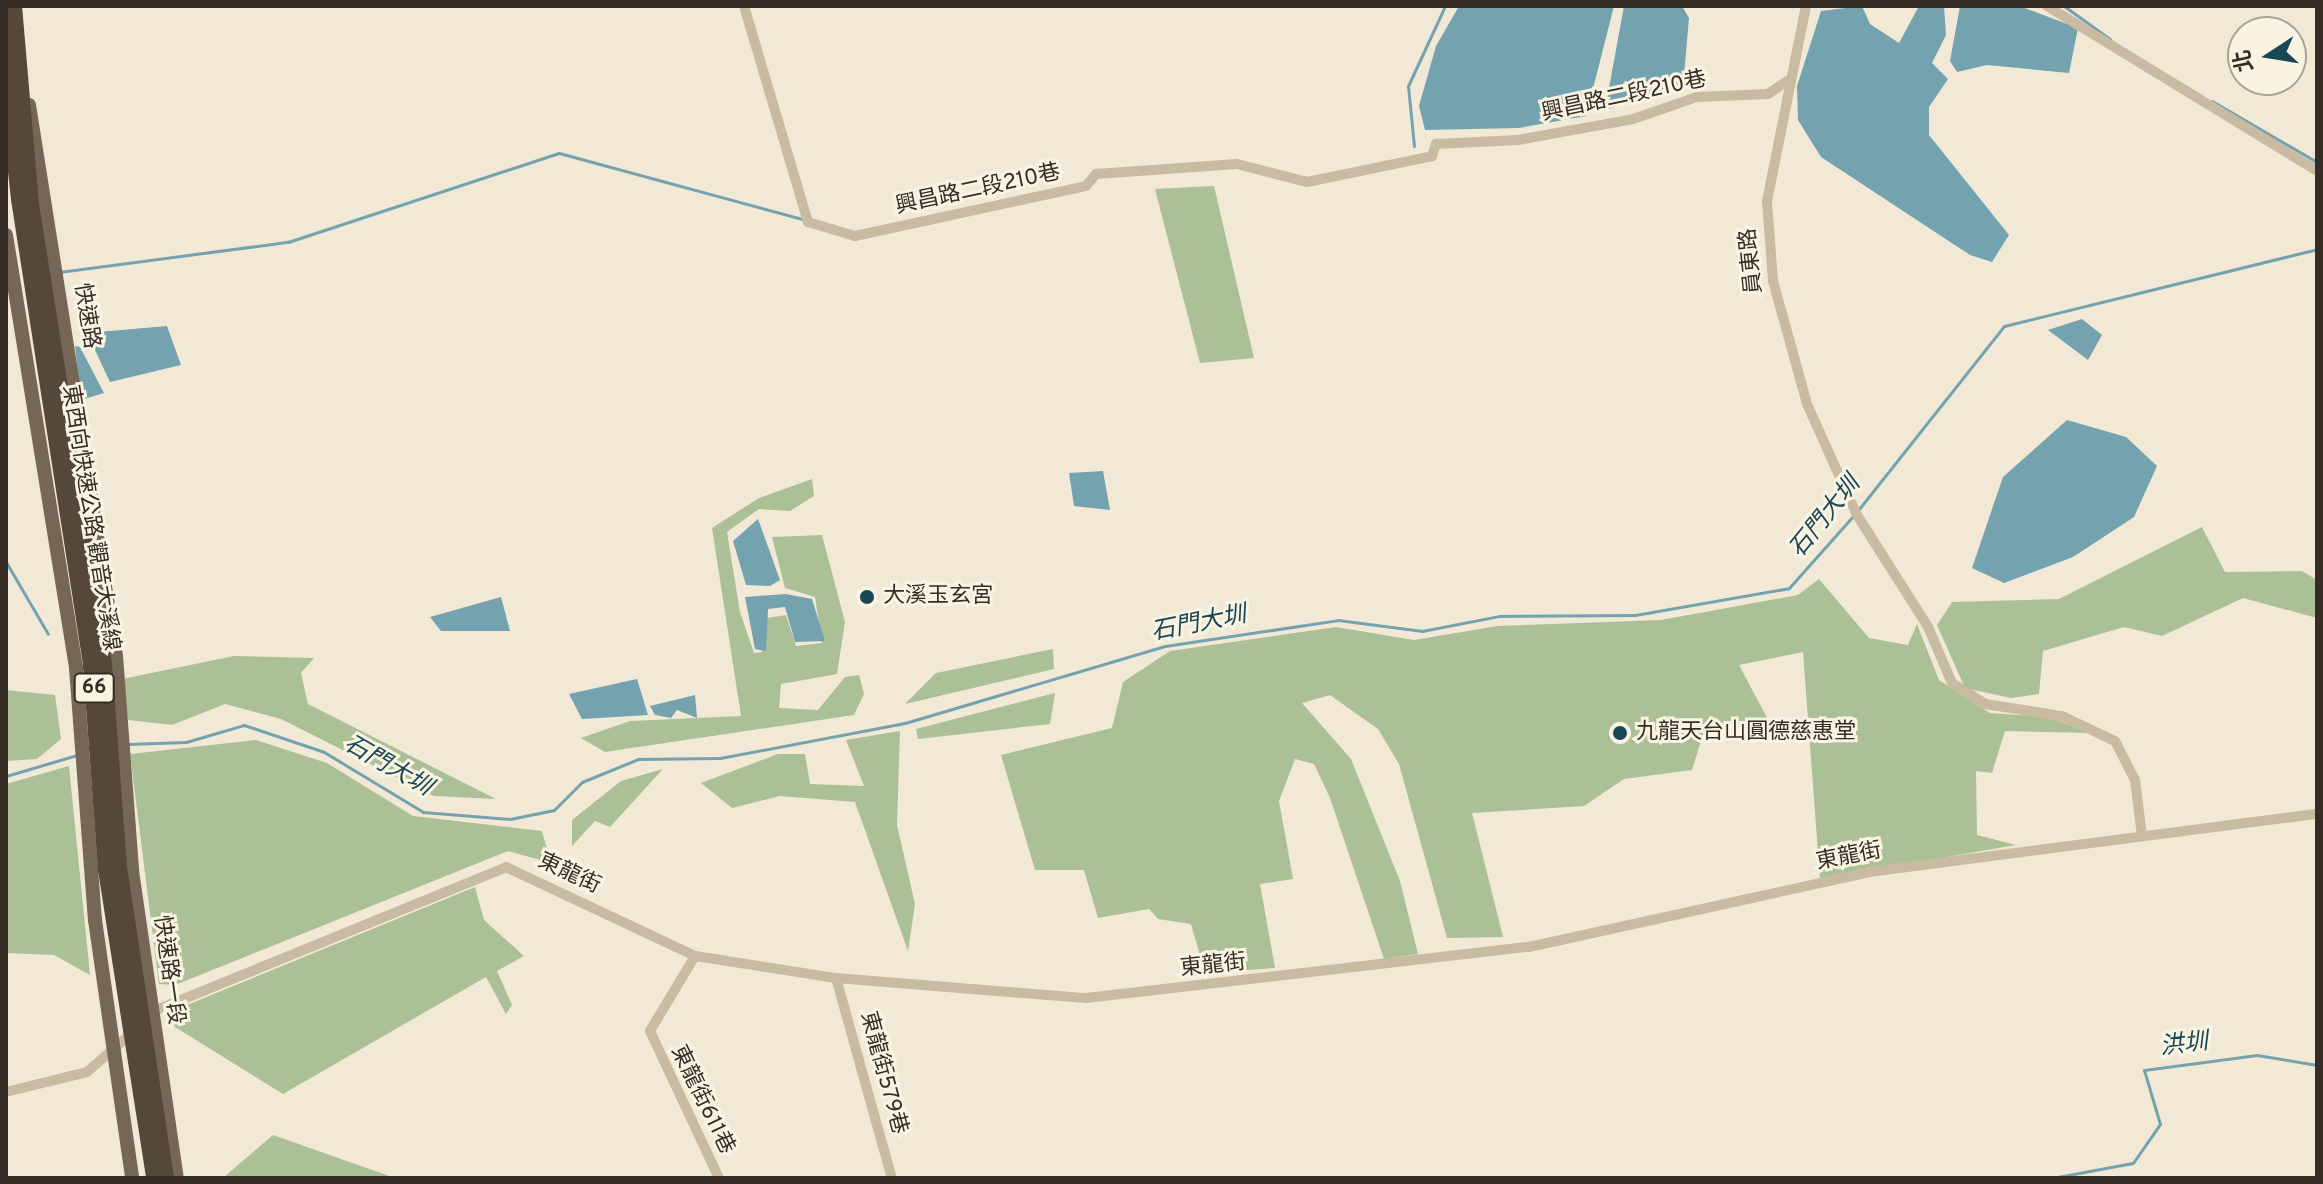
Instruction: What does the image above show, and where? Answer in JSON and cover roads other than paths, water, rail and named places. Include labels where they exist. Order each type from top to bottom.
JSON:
[{"type":"highway","name":"66","points":[[15,6],[25,202]]},
{"type":"highway","points":[[6,30],[25,202]]},
{"type":"highway","points":[[6,81],[25,202]]},
{"type":"highway","name":"66","points":[[6,145],[25,202]]},
{"type":"highway","name":"東西向快速公路 觀音大溪線","points":[[25,202],[93,681],[106,870],[154,1178]]},
{"type":"highway","name":"東西向快速公路 觀音大溪線","points":[[25,202],[104,663],[119,867],[166,1178]]},
{"type":"main road","name":"快速路","points":[[15,6],[116,656],[124,767]]},
{"type":"main road","name":"66","points":[[6,235],[76,668],[83,774],[114,1053],[132,1178]]},
{"type":"main road","name":"快速路一段","points":[[124,767],[151,1011],[177,1178]]},
{"type":"street","name":"興昌路二段210巷","points":[[744,6],[807,219],[855,236],[1071,190],[1096,174],[1237,164],[1307,182],[1432,156],[1436,144],[1518,140],[1633,119],[1697,97],[1768,94],[1787,81]]},
{"type":"street","name":"員東路","points":[[1806,6],[1787,81],[1785,140],[1767,201],[1773,281],[1796,374],[1857,515],[1962,692],[1985,704],[2062,716],[2124,751],[2142,836]]},
{"type":"street","points":[[2047,6],[2317,171]]},
{"type":"street","name":"東龍街","points":[[151,1011],[506,867],[695,956],[836,978],[1086,998],[1351,972],[1529,947],[1869,872],[2317,814]]},
{"type":"street","name":"東龍街611巷","points":[[695,956],[650,1031],[719,1178]]},
{"type":"street","name":"東龍街579巷","points":[[836,978],[892,1178]]},
{"type":"street","points":[[6,1092],[87,1072],[114,1053],[151,1011]]},
{"type":"water","points":[[1459,6],[1614,6],[1586,116],[1519,128],[1425,130],[1419,106],[1436,46]]},
{"type":"water","points":[[1624,6],[1682,6],[1689,18],[1683,86],[1605,110]]},
{"type":"water","points":[[1862,6],[1870,24],[1899,43],[1919,6],[1944,6],[1946,35],[1932,63],[1948,79],[1929,107],[1929,135],[2009,235],[1992,262],[1970,255],[1821,157],[1798,120],[1797,86],[1821,11]]},
{"type":"water","points":[[1960,6],[2019,6],[2078,28],[2069,73],[1987,65],[1957,72],[1950,61]]},
{"type":"water","points":[[2082,319],[2102,335],[2088,360],[2048,330]]},
{"type":"water","points":[[167,326],[181,365],[110,382],[87,333]]},
{"type":"water","points":[[75,346],[80,347],[104,393],[81,400]]},
{"type":"water","points":[[2067,420],[2126,437],[2157,466],[2134,517],[2073,557],[2004,583],[1972,568],[2003,477]]},
{"type":"water","points":[[1103,471],[1110,510],[1074,506],[1069,473]]},
{"type":"water","points":[[758,519],[780,580],[770,586],[746,585],[733,541]]},
{"type":"water","points":[[786,594],[812,599],[825,641],[795,642],[785,607],[768,609],[766,651],[755,649],[745,597]]},
{"type":"water","points":[[501,597],[510,631],[441,631],[430,617]]},
{"type":"water","points":[[637,679],[648,715],[582,719],[569,694]]},
{"type":"water","points":[[695,695],[697,718],[677,710],[671,718],[655,715],[650,706]]},
{"type":"waterway","points":[[1414,146],[1408,86],[1445,6]]},
{"type":"waterway","points":[[2064,6],[2110,39]]},
{"type":"waterway","points":[[2212,101],[2317,162]]},
{"type":"waterway","points":[[59,272],[288,242],[559,153],[802,219]]},
{"type":"waterway","name":"石門大圳","points":[[1859,509],[2004,326],[2317,249]]},
{"type":"waterway","name":"石門大圳","points":[[127,744],[186,742],[244,725],[324,752],[423,812],[510,819],[554,810],[582,782],[638,759],[720,758],[905,723],[1165,646],[1338,620],[1422,631],[1499,616],[1635,615],[1789,588],[1854,515]]},
{"type":"waterway","points":[[6,562],[48,634]]},
{"type":"waterway","name":"石門大圳","points":[[6,776],[77,755]]},
{"type":"waterway","name":"洪圳","points":[[2052,1178],[2133,1163],[2160,1124],[2144,1070],[2257,1055],[2317,1065]]},
{"type":"place","name":"大溪玉玄宮","points":[[867,597]]},
{"type":"place","name":"九龍天台山圓德慈惠堂","points":[[1620,733]]}]
